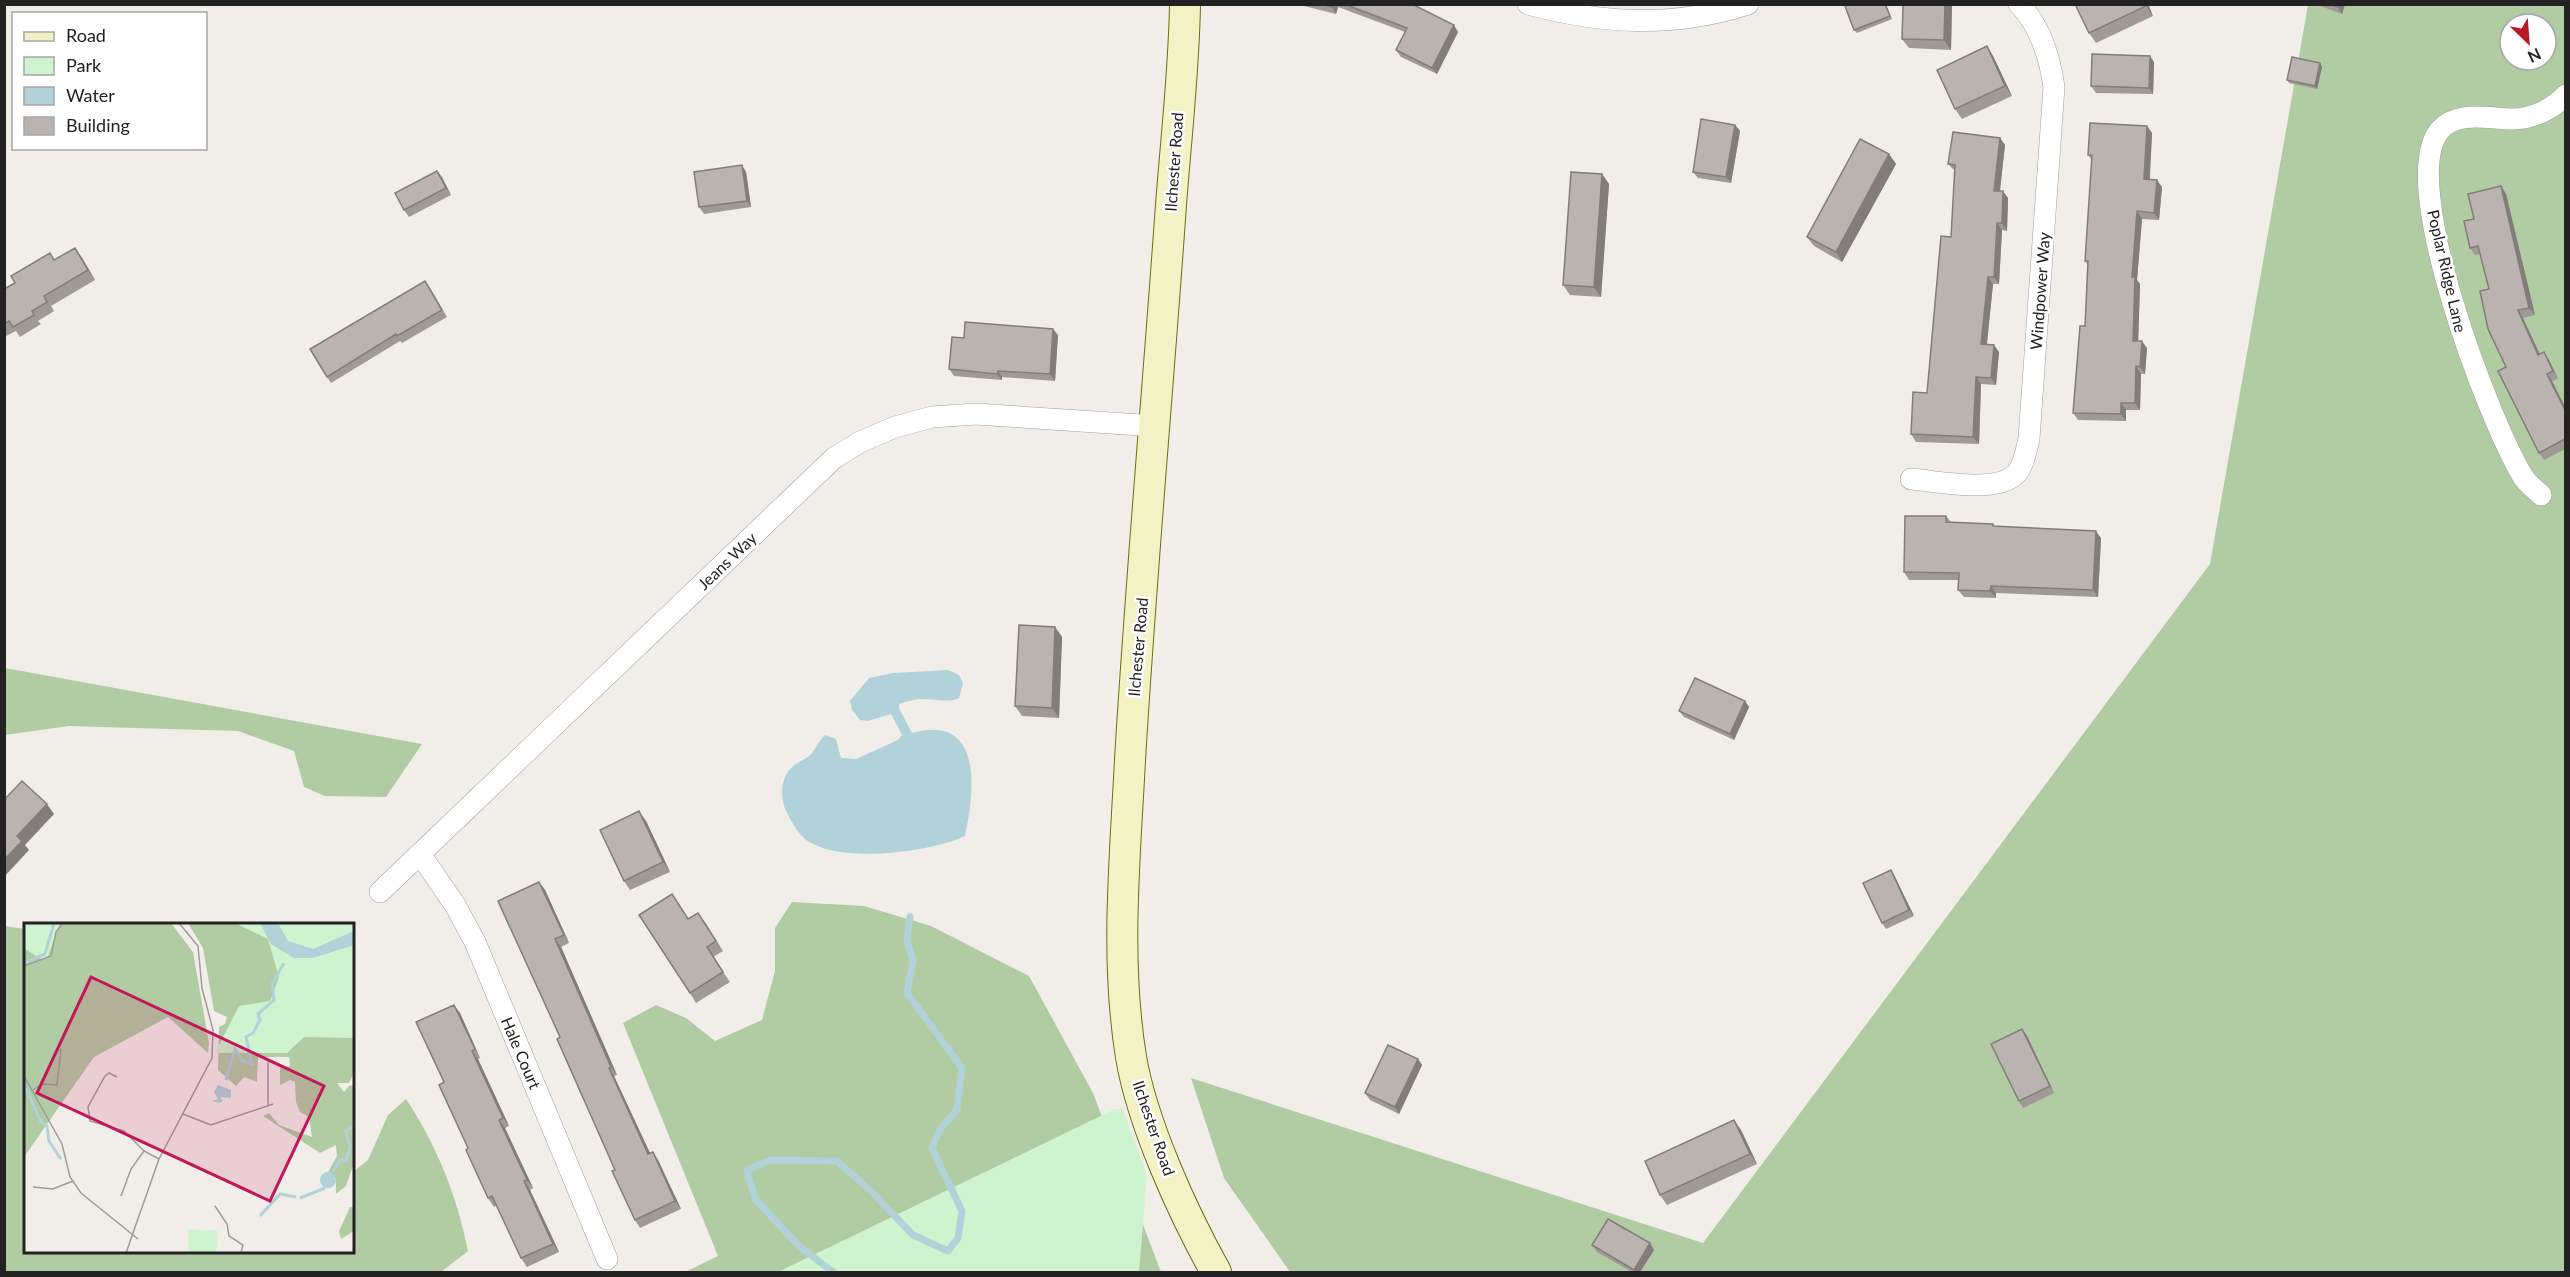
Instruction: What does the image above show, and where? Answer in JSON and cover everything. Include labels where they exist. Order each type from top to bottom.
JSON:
[{"type":"street","name":"Ilchester Road","points":[[1185,4],[1156,426],[1133,702],[1121,913],[1122,990],[1131,1060],[1149,1122],[1176,1191],[1216,1272]]},
{"type":"street","points":[[1528,4],[1588,19],[1625,22],[1670,22],[1748,4]]},
{"type":"street","name":"Windpower Way","points":[[1911,479],[1989,485],[2004,481],[2016,474],[2023,463],[2029,439],[2054,87],[2051,64],[2039,34],[2019,4]]},
{"type":"street","name":"Poplar Ridge Lane","points":[[2541,495],[2523,478],[2505,444],[2464,344],[2432,220],[2429,157],[2432,142],[2448,123],[2483,116],[2514,119],[2533,115],[2550,108],[2565,95]]},
{"type":"street","name":"Jeans Way","points":[[380,892],[834,458],[860,442],[895,427],[932,417],[976,414],[1156,426]]},
{"type":"street","name":"Hale Court","points":[[420,854],[455,905],[475,942],[607,1259]]},
{"type":"green space","points":[[2308,5],[2565,5],[2565,1272],[1290,1272],[1224,1178],[1191,1078],[1703,1243],[2210,564]]},
{"type":"green space","points":[[4,668],[422,744],[386,797],[325,796],[304,787],[294,751],[238,731],[69,726],[5,735]]},
{"type":"green space","points":[[792,902],[864,906],[931,926],[1029,976],[1093,1093],[1161,1272],[685,1272],[718,1256],[623,1023],[656,1005],[686,1018],[715,1041],[762,1020],[775,971],[775,928]]},
{"type":"green space","points":[[5,926],[24,929],[24,1253],[354,1253],[354,1171],[368,1160],[388,1115],[406,1099],[445,1172],[468,1251],[441,1272],[5,1272]]},
{"type":"green space","points":[[1115,1109],[1123,1109],[1147,1176],[1139,1272],[778,1272]]},
{"type":"water","points":[[948,670],[959,675],[963,683],[959,698],[946,701],[914,700],[899,704],[899,708],[912,733],[935,730],[952,734],[963,745],[969,760],[971,778],[969,818],[965,836],[908,851],[861,854],[820,847],[805,839],[783,804],[783,783],[789,770],[808,757],[825,735],[836,739],[841,758],[856,759],[898,740],[902,735],[891,714],[868,721],[860,720],[852,710],[850,701],[869,678],[893,673]]},
{"type":"building","points":[[1344,4],[1412,4],[1454,25],[1432,68],[1396,50],[1407,28]]},
{"type":"building","points":[[1885,4],[1890,16],[1854,30],[1845,6]]},
{"type":"building","points":[[1903,4],[1945,4],[1944,40],[1902,39]]},
{"type":"building","points":[[2075,4],[2145,4],[2146,6],[2089,33]]},
{"type":"building","points":[[1987,46],[2005,86],[1955,109],[1937,70]]},
{"type":"building","points":[[2092,54],[2150,56],[2149,88],[2091,86]]},
{"type":"building","points":[[2292,57],[2320,63],[2315,86],[2287,80]]},
{"type":"building","points":[[1701,119],[1735,125],[1726,177],[1693,172]]},
{"type":"building","points":[[2090,123],[2147,126],[2144,179],[2157,180],[2154,213],[2137,211],[2132,277],[2135,277],[2133,341],[2142,341],[2140,367],[2136,366],[2135,403],[2121,403],[2121,414],[2073,413],[2080,326],[2085,326],[2088,261],[2085,261],[2092,155],[2088,155]]},
{"type":"building","points":[[1953,132],[2000,138],[1994,191],[2003,191],[2002,223],[1997,223],[1994,277],[1988,277],[1981,344],[1994,345],[1991,378],[1976,377],[1973,437],[1911,434],[1913,392],[1927,393],[1941,236],[1951,237],[1955,165],[1948,164]]},
{"type":"building","points":[[1860,139],[1889,154],[1836,252],[1807,237]]},
{"type":"building","points":[[742,165],[747,201],[699,207],[694,172]]},
{"type":"building","points":[[437,171],[446,188],[404,210],[395,193]]},
{"type":"building","points":[[1571,172],[1602,174],[1594,287],[1563,285]]},
{"type":"building","points":[[2501,186],[2529,308],[2518,310],[2538,355],[2544,352],[2553,371],[2547,374],[2565,410],[2565,439],[2539,453],[2498,371],[2506,367],[2488,329],[2480,291],[2489,289],[2478,246],[2470,248],[2464,221],[2474,219],[2468,194]]},
{"type":"building","points":[[75,248],[88,270],[44,296],[47,302],[32,311],[34,315],[13,327],[9,321],[4,324],[4,289],[15,283],[11,276],[50,253],[54,260]]},
{"type":"building","points":[[425,281],[442,310],[397,336],[396,334],[327,377],[310,349]]},
{"type":"building","points":[[965,322],[1053,329],[1050,374],[998,371],[997,374],[949,369],[952,337],[964,338]]},
{"type":"building","points":[[1905,516],[1946,516],[1946,522],[2096,531],[2093,590],[1991,586],[1990,591],[1958,590],[1959,573],[1904,572]]},
{"type":"building","points":[[1019,625],[1055,627],[1052,708],[1015,706]]},
{"type":"building","points":[[1695,678],[1745,701],[1730,734],[1679,711]]},
{"type":"building","points":[[22,781],[47,804],[17,836],[22,841],[4,860],[4,800]]},
{"type":"building","points":[[639,811],[663,862],[624,881],[600,830]]},
{"type":"building","points":[[1891,870],[1909,910],[1882,923],[1863,883]]},
{"type":"building","points":[[539,882],[564,935],[555,939],[611,1067],[609,1068],[648,1154],[653,1152],[675,1201],[635,1220],[557,1039],[560,1037],[498,901]]},
{"type":"building","points":[[672,894],[688,919],[698,913],[716,941],[707,947],[723,972],[690,993],[639,915]]},
{"type":"building","points":[[454,1005],[503,1118],[499,1120],[527,1180],[524,1181],[553,1244],[521,1258],[492,1196],[488,1198],[466,1150],[468,1148],[439,1085],[444,1082],[416,1022]]},
{"type":"building","points":[[2022,1029],[2050,1086],[2019,1101],[1991,1044]]},
{"type":"building","points":[[1388,1045],[1418,1059],[1395,1107],[1365,1093]]},
{"type":"building","points":[[1734,1120],[1750,1154],[1660,1195],[1645,1161]]},
{"type":"building","points":[[1608,1219],[1650,1243],[1634,1270],[1592,1245]]},
{"type":"waterway","points":[[833,1272],[799,1246],[755,1199],[747,1170],[771,1160],[837,1161],[873,1193],[913,1235],[948,1251],[958,1238],[962,1211],[932,1148],[940,1129],[957,1110],[962,1068],[907,993],[913,961],[907,940],[910,917]]}]
